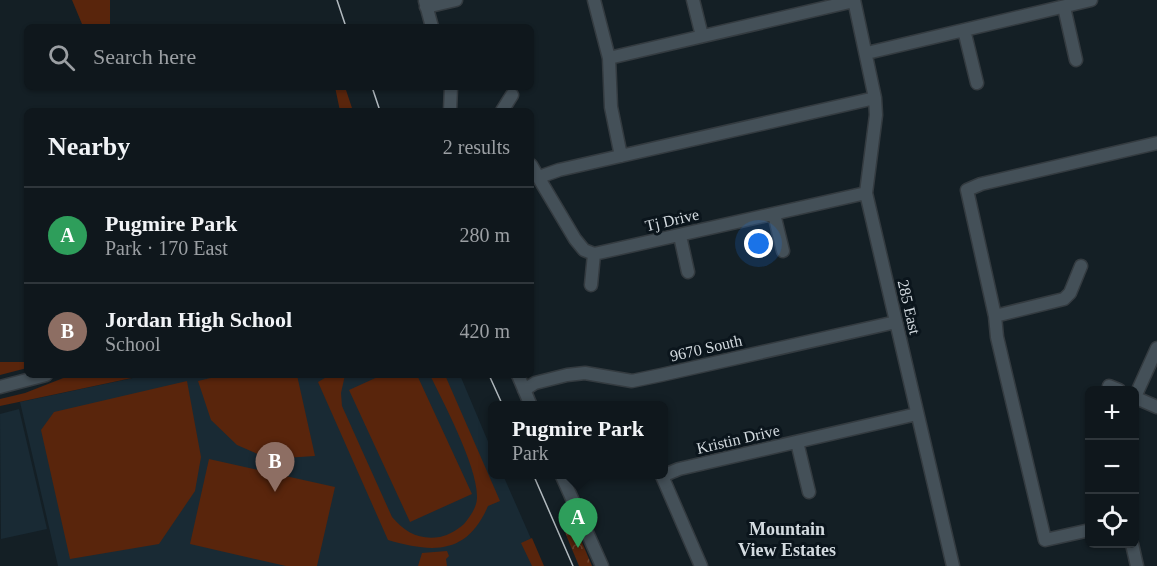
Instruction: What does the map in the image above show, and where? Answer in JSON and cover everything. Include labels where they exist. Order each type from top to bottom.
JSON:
[{"type":"street","points":[[431,24],[425,3],[456,0]]},
{"type":"street","points":[[594,0],[609,58],[611,107],[621,156]]},
{"type":"street","points":[[693,0],[702,36]]},
{"type":"street","points":[[867,53],[1091,0]]},
{"type":"street","points":[[609,58],[854,1]]},
{"type":"street","name":"285 East","points":[[854,1],[875,98],[876,115],[866,193],[953,566]]},
{"type":"street","points":[[1064,6],[1076,60]]},
{"type":"street","points":[[964,30],[977,83]]},
{"type":"street","points":[[450,108],[451,90]]},
{"type":"street","points":[[504,108],[512,95]]},
{"type":"street","points":[[539,177],[875,98]]},
{"type":"street","points":[[1085,531],[1045,540],[997,337],[967,190],[981,184],[1157,143]]},
{"type":"street","points":[[534,170],[575,239],[584,250],[594,254],[591,285]]},
{"type":"street","name":"Tj Drive","points":[[594,254],[866,193]]},
{"type":"street","points":[[774,214],[783,251]]},
{"type":"street","points":[[680,236],[688,272]]},
{"type":"street","points":[[994,316],[1064,299],[1070,293],[1081,266]]},
{"type":"street","name":"9670 South","points":[[524,390],[536,383],[585,373],[632,381],[896,322]]},
{"type":"street","points":[[1139,389],[1157,348]]},
{"type":"street","points":[[0,387],[34,378]]},
{"type":"street","points":[[519,378],[529,401]]},
{"type":"street","points":[[1139,400],[1157,407]]},
{"type":"street","name":"Kristin Drive","points":[[668,474],[679,469],[917,414]]},
{"type":"street","points":[[797,442],[809,492]]},
{"type":"street","points":[[563,479],[602,566]]},
{"type":"street","name":"Kristin Drive","points":[[663,479],[701,566]]},
{"type":"street","points":[[1133,548],[1137,566]]},
{"type":"shaded area","points":[[133,378],[461,378],[488,442],[488,479],[505,479],[543,566],[58,566],[20,402]]},
{"type":"shaded area","points":[[19,409],[47,529],[1,539],[0,414]]},
{"type":"green space","points":[[72,0],[110,0],[110,24],[82,24]]},
{"type":"green space","points":[[336,90],[346,90],[352,108],[339,108]]},
{"type":"green space","points":[[0,362],[24,362],[24,369],[0,375]]},
{"type":"green space","points":[[63,378],[132,378],[0,406],[0,399],[25,393]]},
{"type":"green space","points":[[210,378],[298,378],[315,456],[269,459],[237,445],[211,420],[198,381]]},
{"type":"green space","points":[[325,378],[344,378],[341,393],[342,406],[392,517],[402,527],[419,536],[432,538],[447,535],[464,524],[476,504],[477,492],[468,459],[431,378],[446,378],[488,474],[488,479],[490,479],[500,501],[488,506],[480,522],[459,542],[434,548],[388,540],[318,382]]},
{"type":"green space","points":[[375,378],[418,378],[472,494],[410,522],[349,390]]},
{"type":"green space","points":[[187,381],[201,457],[195,491],[159,544],[70,559],[41,430],[54,412]]},
{"type":"green space","points":[[209,459],[335,487],[317,566],[286,566],[190,544]]},
{"type":"green space","points":[[575,526],[592,566],[579,566],[564,530]]},
{"type":"green space","points":[[532,538],[544,566],[532,566],[521,543]]},
{"type":"green space","points":[[447,551],[449,556],[446,559],[447,566],[418,566],[422,553]]},
{"type":"tram line","points":[[337,0],[345,24]]},
{"type":"tram line","points":[[373,90],[379,108]]},
{"type":"tram line","points":[[490,378],[501,401]]},
{"type":"tram line","points":[[535,479],[573,566]]},
{"type":"place","name":"Jordan High School","points":[[275,492]]},
{"type":"place","name":"Pugmire Park","points":[[578,548]]},
{"type":"district","name":"Mountain View Estates","points":[[787,539]]}]
